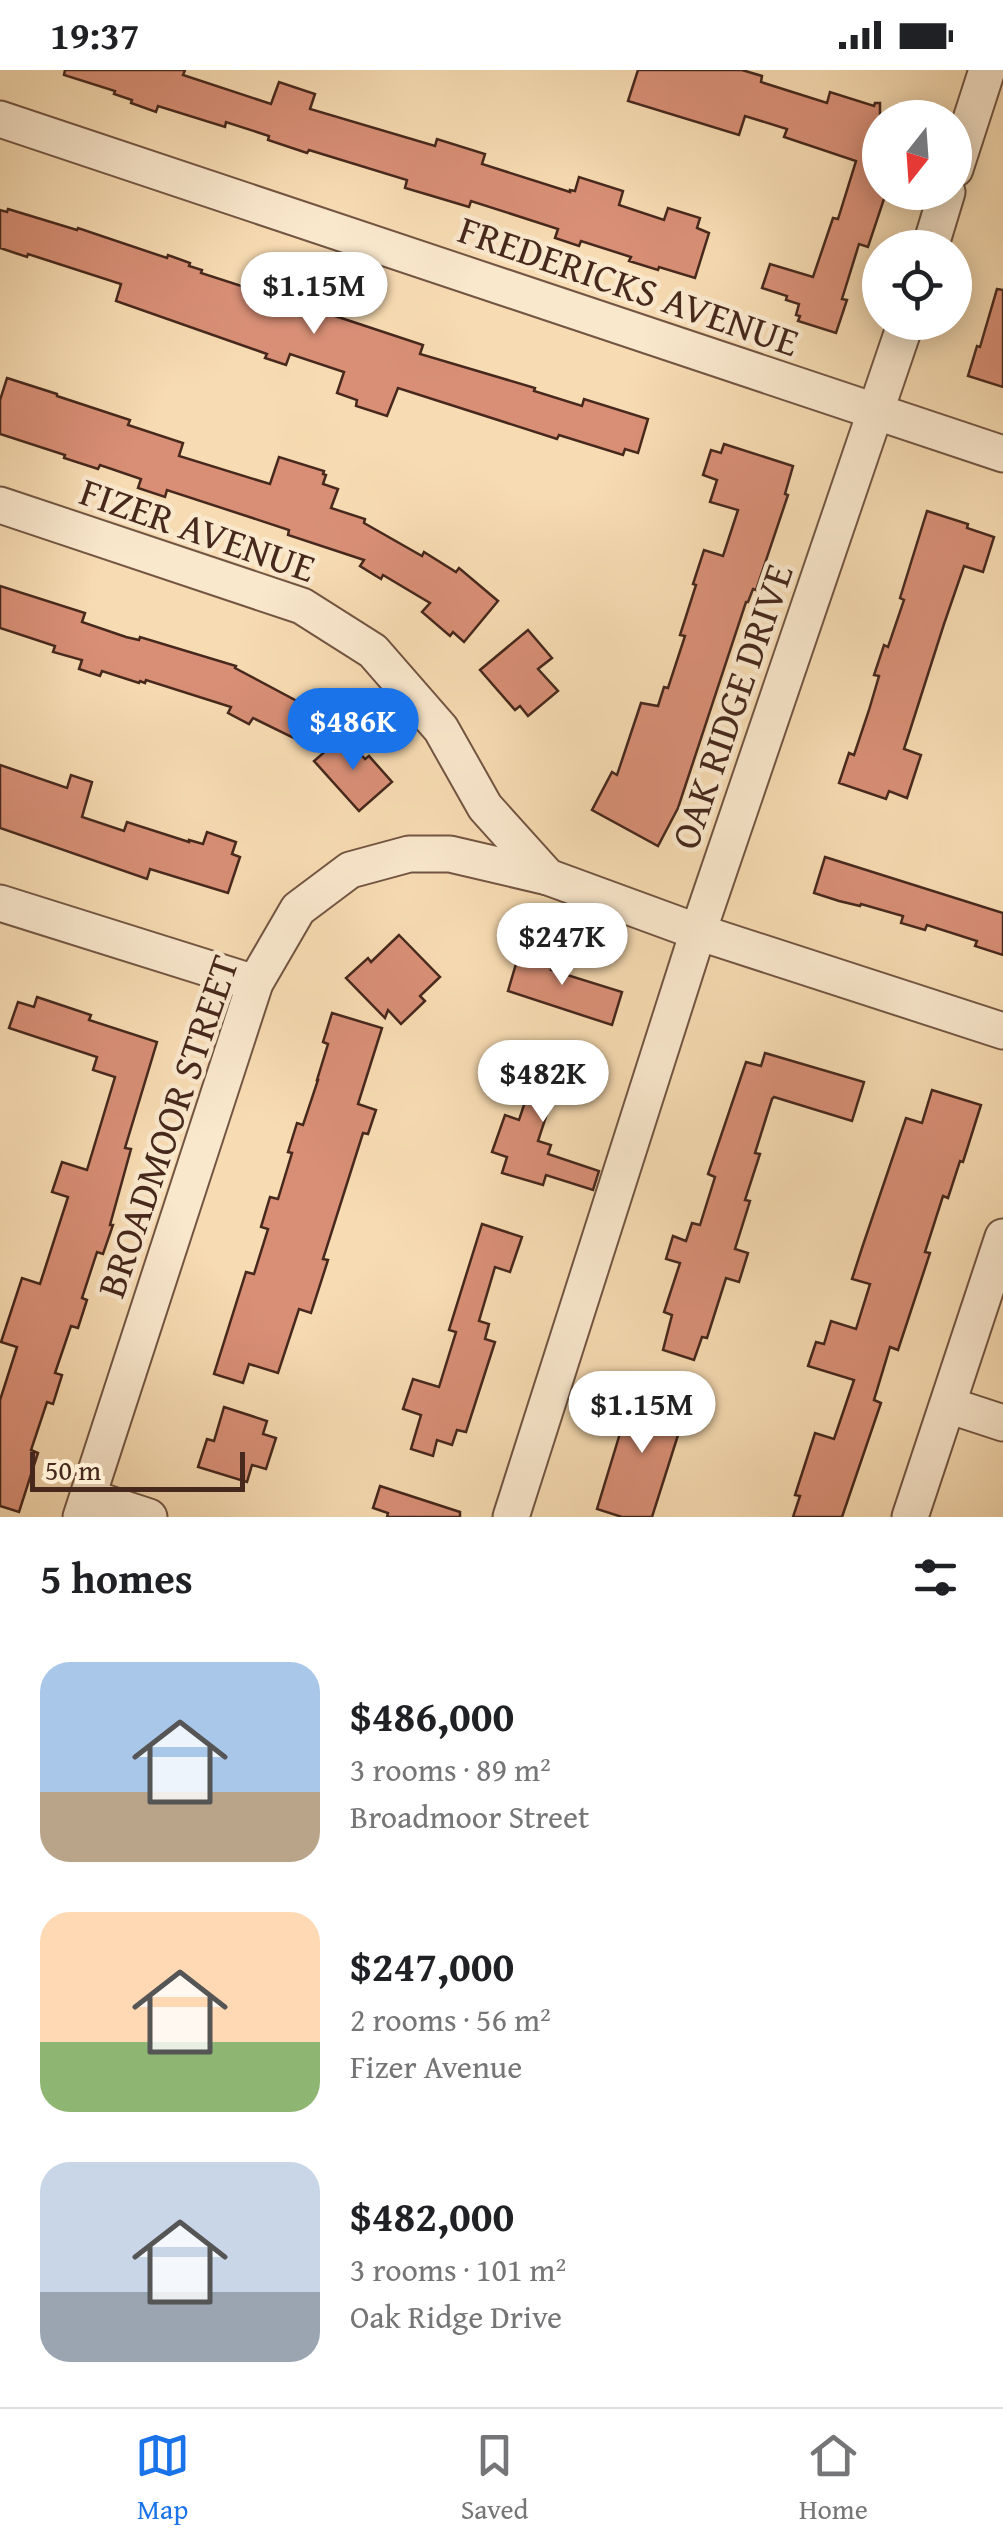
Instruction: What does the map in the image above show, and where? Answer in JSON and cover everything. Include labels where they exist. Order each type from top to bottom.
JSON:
[{"type":"street","points":[[972,115],[986,70]]},
{"type":"street","name":"FREDERICKS AVENUE","points":[[0,119],[1003,454]]},
{"type":"street","name":"OAK RIDGE DRIVE","points":[[511,1517],[698,932],[900,340]]},
{"type":"street","name":"FIZER AVENUE","points":[[0,505],[302,606],[373,651],[441,729],[485,807],[548,877],[698,932],[1003,1031]]},
{"type":"street","name":"BROADMOOR STREET","points":[[84,1507],[254,983],[298,908],[350,870],[409,854],[450,854],[548,877]]},
{"type":"street","points":[[0,903],[254,983]]},
{"type":"street","points":[[910,1517],[1003,1237]]},
{"type":"street","points":[[948,1406],[1003,1424]]},
{"type":"street","points":[[84,1507],[150,1517]]},
{"type":"building","points":[[65,70],[185,70],[183,75],[271,104],[279,82],[315,94],[310,109],[435,146],[437,139],[485,154],[482,164],[570,192],[575,191],[579,177],[623,191],[619,205],[664,220],[668,208],[700,218],[697,228],[709,233],[695,278],[659,267],[658,270],[581,241],[579,246],[555,238],[558,229],[471,201],[469,207],[405,188],[407,180],[309,150],[307,153],[226,122],[225,127],[158,106],[156,112],[131,103],[115,91],[64,75]]},
{"type":"building","points":[[638,70],[742,70],[762,76],[761,82],[827,103],[830,92],[862,102],[862,210],[880,210],[874,230],[862,230],[862,245],[859,244],[842,299],[847,300],[836,333],[798,321],[799,304],[762,288],[770,264],[813,277],[833,218],[838,219],[856,161],[784,137],[787,129],[745,116],[739,135],[628,101]]},
{"type":"building","points":[[8,209],[167,258],[168,255],[190,263],[201,273],[254,290],[253,294],[423,345],[420,354],[582,406],[584,399],[648,419],[638,453],[625,449],[623,455],[559,435],[557,439],[398,388],[387,416],[356,406],[357,400],[337,393],[344,372],[290,354],[286,365],[265,358],[267,354],[116,301],[121,284],[0,248],[0,210]]},
{"type":"building","points":[[997,289],[1003,290],[1003,387],[968,376]]},
{"type":"building","points":[[7,378],[130,420],[128,425],[183,443],[179,456],[270,484],[279,457],[324,471],[323,484],[338,489],[331,508],[365,519],[364,523],[456,572],[459,568],[498,601],[464,642],[453,632],[450,636],[422,612],[430,603],[360,566],[364,560],[288,535],[289,530],[167,490],[165,497],[138,488],[141,479],[100,465],[98,469],[0,434],[0,400]]},
{"type":"building","points":[[724,444],[793,466],[785,494],[788,495],[756,590],[746,602],[678,808],[658,846],[592,810],[612,772],[617,775],[641,703],[658,706],[664,687],[668,688],[685,636],[680,635],[704,550],[723,556],[738,510],[710,502],[717,480],[703,475],[711,450],[721,453]]},
{"type":"building","points":[[927,511],[994,537],[983,572],[964,566],[944,624],[904,749],[921,755],[907,798],[889,791],[886,799],[839,783],[849,753],[854,755],[869,710],[879,676],[874,675],[904,600],[900,598]]},
{"type":"building","points":[[0,586],[85,613],[82,622],[126,637],[140,637],[236,666],[310,708],[294,738],[253,718],[249,724],[228,713],[231,707],[146,680],[139,683],[102,671],[100,676],[79,669],[82,660],[53,652],[55,646],[0,628]]},
{"type":"building","points":[[528,630],[552,658],[538,669],[558,691],[528,716],[520,706],[515,710],[480,670]]},
{"type":"building","points":[[344,735],[392,782],[359,811],[314,761]]},
{"type":"building","points":[[0,765],[67,788],[71,775],[92,782],[82,817],[124,831],[127,822],[189,842],[203,844],[207,832],[236,842],[232,854],[240,857],[228,893],[150,869],[147,879],[0,828]]},
{"type":"building","points":[[825,857],[1003,913],[1003,955],[975,946],[977,941],[927,925],[925,930],[901,923],[903,916],[814,893]]},
{"type":"building","points":[[399,935],[440,977],[420,996],[425,1001],[401,1024],[388,1010],[385,1018],[346,978],[368,958],[371,962]]},
{"type":"building","points":[[521,947],[555,958],[551,970],[622,992],[612,1025],[508,991]]},
{"type":"building","points":[[37,997],[91,1015],[89,1020],[157,1042],[125,1148],[131,1149],[113,1225],[103,1254],[97,1252],[82,1298],[87,1300],[78,1328],[71,1326],[55,1373],[62,1375],[53,1404],[47,1402],[31,1450],[38,1453],[19,1512],[0,1506],[0,1400],[17,1347],[1,1342],[22,1278],[40,1284],[68,1197],[52,1192],[62,1162],[87,1170],[115,1077],[93,1070],[97,1057],[9,1028],[18,1002],[34,1007]]},
{"type":"building","points":[[332,1013],[382,1028],[358,1104],[376,1110],[368,1134],[363,1133],[323,1259],[328,1260],[311,1313],[299,1309],[278,1373],[249,1364],[243,1383],[214,1374],[246,1272],[254,1274],[268,1229],[261,1227],[270,1197],[278,1199],[297,1123],[303,1125],[318,1080]]},
{"type":"building","points":[[543,1048],[591,1064],[582,1093],[571,1090],[568,1097],[554,1092],[538,1141],[551,1145],[548,1154],[599,1171],[593,1190],[546,1175],[543,1185],[502,1173],[507,1157],[492,1152],[505,1115],[519,1120]]},
{"type":"building","points":[[765,1053],[864,1082],[852,1121],[772,1099],[755,1153],[760,1154],[735,1249],[748,1253],[739,1282],[726,1278],[707,1338],[702,1337],[694,1360],[663,1350],[672,1315],[664,1312],[680,1263],[666,1259],[673,1236],[686,1241],[692,1223],[700,1225],[715,1177],[708,1174],[746,1062],[761,1066]]},
{"type":"building","points":[[932,1090],[981,1105],[963,1162],[960,1161],[948,1198],[943,1196],[925,1252],[930,1253],[898,1350],[890,1347],[874,1400],[881,1403],[842,1517],[793,1517],[800,1496],[795,1495],[815,1433],[834,1439],[854,1380],[808,1366],[816,1342],[824,1344],[831,1321],[856,1329],[870,1284],[852,1279],[906,1118],[922,1123]]},
{"type":"building","points":[[482,1224],[522,1237],[510,1272],[495,1267],[479,1321],[489,1324],[485,1339],[495,1342],[466,1432],[457,1430],[452,1445],[437,1440],[433,1456],[411,1449],[421,1415],[403,1409],[413,1379],[439,1387],[456,1332],[449,1330]]},
{"type":"building","points":[[637,1387],[685,1403],[686,1410],[652,1517],[622,1517],[597,1509]]},
{"type":"building","points":[[224,1407],[267,1421],[263,1434],[276,1438],[266,1469],[252,1465],[247,1482],[198,1467],[207,1439],[214,1441]]},
{"type":"building","points":[[380,1486],[460,1512],[460,1517],[387,1517],[388,1513],[373,1508]]}]
